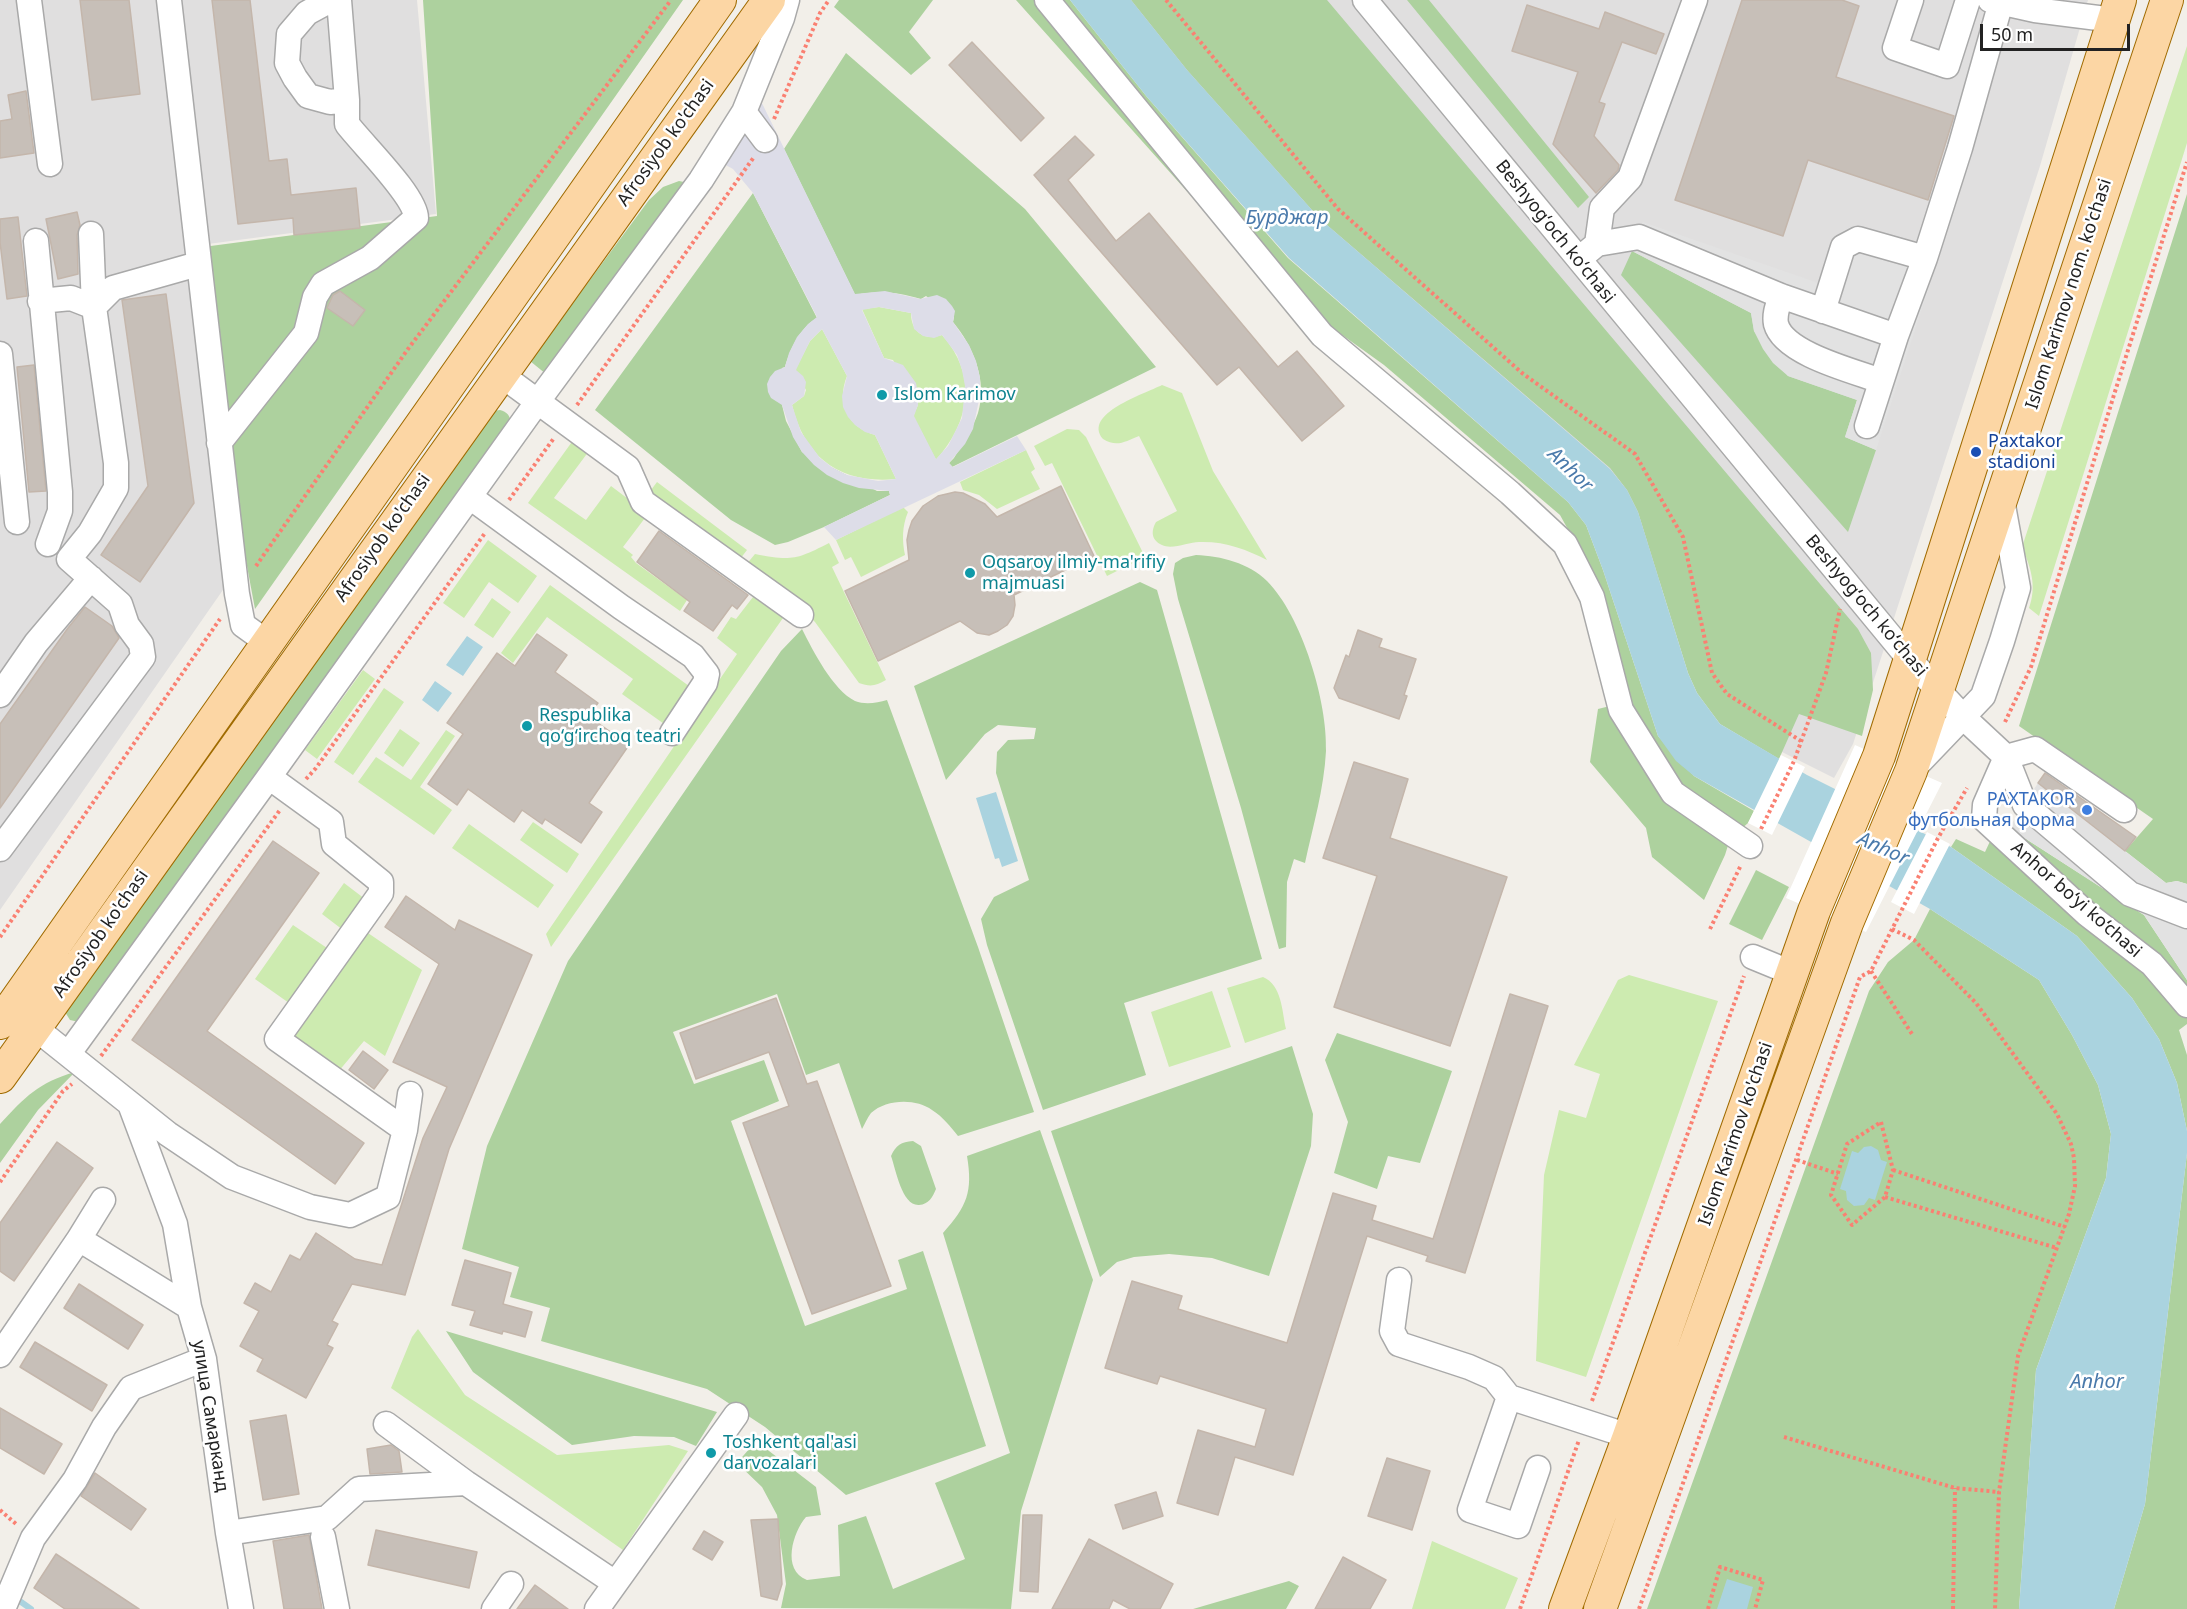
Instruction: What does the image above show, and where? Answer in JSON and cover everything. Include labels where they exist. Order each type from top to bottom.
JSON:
[{"type":"main road","name":"Afrosiyob ko'chasi","points":[[0,1023],[720,0]]},
{"type":"main road","name":"Afrosiyob ko'chasi","points":[[0,1077],[769,0]]},
{"type":"main road","name":"Islom Karimov nom. ko'chasi","points":[[1938,691],[2167,0]]},
{"type":"main road","points":[[1912,652],[2117,10]]},
{"type":"main road","points":[[2065,175],[2104,188]]},
{"type":"main road","name":"Islom Karimov ko'chasi","points":[[1600,1609],[1643,1441],[1792,973],[1814,911],[1879,756],[1912,652]]},
{"type":"main road","name":"Islom Karimov ko'chasi","points":[[1565,1609],[1643,1441],[1847,923],[1911,771],[1938,691]]},
{"type":"street","points":[[29,0],[50,164]]},
{"type":"street","points":[[169,0],[237,594],[243,625],[268,643]]},
{"type":"street","points":[[331,0],[307,13],[289,34],[287,63],[308,96],[330,102],[347,100]]},
{"type":"street","points":[[219,443],[306,333],[315,297],[323,284],[370,258],[416,218],[410,198],[347,124],[339,0]]},
{"type":"street","points":[[69,1053],[537,401],[701,180],[744,112],[787,0]]},
{"type":"street","points":[[1047,0],[1322,335],[1510,493],[1565,544],[1592,597],[1621,710],[1673,793],[1755,837]]},
{"type":"street","name":"Beshyogʻoch koʻchasi","points":[[1365,0],[1587,253]]},
{"type":"street","name":"Beshyogʻoch koʻchasi","points":[[1379,0],[1912,652],[1938,691],[2006,757]]},
{"type":"street","points":[[1587,253],[1602,208],[1630,178],[1695,0]]},
{"type":"street","points":[[1911,0],[1895,48],[1947,66],[1968,0]]},
{"type":"street","points":[[1867,426],[1960,148],[1995,1],[2035,10],[2117,10]]},
{"type":"street","points":[[744,112],[765,140]]},
{"type":"street","points":[[69,559],[90,533],[116,488],[116,463],[94,307],[91,234]]},
{"type":"street","points":[[1587,253],[1639,237],[1781,296],[1896,336]]},
{"type":"street","points":[[1823,311],[1843,247],[1858,238],[1925,258]]},
{"type":"street","points":[[36,240],[40,301],[60,492],[60,511],[48,544]]},
{"type":"street","points":[[94,307],[113,288],[198,264]]},
{"type":"street","points":[[1781,296],[1775,315],[1776,325],[1784,340],[1799,350],[1881,381]]},
{"type":"street","points":[[40,301],[71,298],[94,307]]},
{"type":"street","points":[[0,354],[8,523],[48,544],[69,559],[120,604],[127,625],[141,644],[143,657],[0,849]]},
{"type":"street","points":[[500,374],[628,468],[643,502],[801,615]]},
{"type":"street","points":[[470,496],[621,607],[693,656],[707,674],[705,683],[672,733]]},
{"type":"street","points":[[1911,771],[1983,696],[2002,641],[2018,588],[2002,498]]},
{"type":"street","points":[[0,695],[36,643],[92,578]]},
{"type":"street","points":[[2124,810],[2035,749],[2006,757],[2025,804],[2130,894],[2179,913],[2187,935]]},
{"type":"street","name":"Anhor bo‘yi ko‘chasi","points":[[2006,757],[1985,805],[1984,819],[2087,914],[2152,964],[2187,1005]]},
{"type":"street","points":[[269,777],[331,822],[334,844],[381,882],[381,893],[277,1039],[405,1130]]},
{"type":"street","points":[[1753,957],[1792,973]]},
{"type":"street","points":[[34,1027],[168,1134],[232,1177],[310,1207],[350,1215],[388,1197],[405,1130],[410,1094]]},
{"type":"street","name":"улица Самарканд","points":[[130,1104],[175,1224],[189,1307],[204,1359],[241,1609]]},
{"type":"street","points":[[0,1355],[80,1239],[103,1200]]},
{"type":"street","points":[[80,1239],[189,1307]]},
{"type":"street","points":[[1399,1280],[1392,1331],[1398,1344],[1494,1378],[1509,1397],[1643,1441]]},
{"type":"street","points":[[3,1609],[33,1538],[75,1480],[104,1427],[131,1388],[204,1359]]},
{"type":"street","points":[[1509,1397],[1470,1510],[1518,1526],[1538,1468]]},
{"type":"street","points":[[597,1609],[736,1415]]},
{"type":"street","points":[[386,1424],[466,1483],[615,1583]]},
{"type":"street","points":[[228,1533],[327,1518],[359,1488],[466,1483]]},
{"type":"street","points":[[323,1537],[337,1609]]},
{"type":"street","points":[[494,1609],[511,1584]]},
{"type":"path","points":[[0,937],[408,350],[671,0]]},
{"type":"path","points":[[90,1070],[291,794],[316,768],[725,200],[765,140],[820,13],[829,0]]},
{"type":"path","points":[[1166,0],[1338,209],[1522,373],[1635,454],[1683,537],[1712,674],[1727,694],[1802,741]]},
{"type":"path","points":[[2005,722],[2031,667],[2126,353],[2187,162]]},
{"type":"path","points":[[1710,929],[1794,761],[1826,673],[1841,602]]},
{"type":"path","points":[[1639,1609],[1860,977],[1871,971],[1938,838],[1970,783]]},
{"type":"path","points":[[1892,929],[1914,940],[1976,1003],[2057,1114],[2071,1144],[2074,1158],[2074,1193],[2065,1227],[2018,1356],[2000,1492],[1995,1609]]},
{"type":"path","points":[[1520,1609],[1733,1003],[1753,957]]},
{"type":"path","points":[[1871,971],[1912,1035]]},
{"type":"path","points":[[0,1182],[63,1091]]},
{"type":"path","points":[[1881,1122],[1893,1170],[1885,1197],[1852,1225],[1831,1195],[1847,1144],[1881,1122]]},
{"type":"path","points":[[1797,1160],[1838,1174]]},
{"type":"path","points":[[1893,1170],[2065,1227]]},
{"type":"path","points":[[1885,1197],[2057,1248]]},
{"type":"path","points":[[1784,1437],[1955,1488],[2000,1492]]},
{"type":"path","points":[[1953,1609],[1955,1488]]},
{"type":"path","points":[[1708,1609],[1720,1567],[1763,1580],[1755,1609]]},
{"type":"shaded area","points":[[0,0],[417,0],[436,214],[185,247],[225,587],[0,910]]},
{"type":"shaded area","points":[[1097,0],[2088,0],[2040,166],[1853,744],[1834,778],[1782,752],[1591,486]]},
{"type":"shaded area","points":[[759,97],[855,294],[885,291],[920,299],[937,295],[946,299],[955,311],[953,322],[969,345],[976,361],[980,378],[980,395],[973,429],[965,444],[949,463],[953,467],[1017,436],[1026,450],[836,540],[824,527],[890,495],[889,491],[859,488],[843,483],[814,465],[802,452],[793,437],[782,405],[771,398],[767,384],[770,377],[775,371],[785,367],[797,337],[817,317],[753,193],[733,169],[720,162]],"holes":[[[879,307],[911,313],[914,329],[923,336],[934,338],[942,335],[957,355],[965,386],[962,418],[948,446],[936,459],[914,416],[918,405],[916,383],[903,365],[884,358],[862,310]],[[822,329],[847,376],[842,396],[843,407],[855,425],[875,435],[896,479],[878,481],[847,475],[820,458],[801,432],[792,405],[804,396],[806,382],[796,370],[810,341]]]},
{"type":"shaded area","points":[[1643,222],[1821,284],[1840,232],[1853,226],[1940,253],[1876,450],[1845,437],[1857,400],[1788,376],[1773,363],[1763,349],[1754,331],[1751,313],[1632,251]]},
{"type":"shaded area","points":[[2038,783],[2166,883],[2177,881],[2187,884],[2187,980],[2144,915],[2009,828]]},
{"type":"green space","points":[[423,0],[683,0],[255,609],[188,249],[437,216]]},
{"type":"green space","points":[[839,0],[933,0],[909,32],[931,58],[911,75],[834,7]]},
{"type":"green space","points":[[1016,0],[1070,0],[1147,97],[1288,258],[1568,502],[1586,525],[1658,736],[1694,776],[1754,811],[1748,823],[1730,839],[1704,900],[1652,857],[1646,828],[1590,762],[1598,709],[1630,701],[1591,571],[1560,515],[1384,365],[1267,281]]},
{"type":"green space","points":[[1131,0],[1327,0],[1858,629],[1871,653],[1873,690],[1862,736],[1799,714],[1779,759],[1720,724],[1697,693],[1688,673],[1638,512],[1627,490],[1610,468],[1320,219],[1187,70]]},
{"type":"green space","points":[[1407,0],[1429,0],[1589,197],[1578,208]]},
{"type":"green space","points":[[2187,46],[2187,143],[2039,616],[2029,608],[2033,585],[2022,547]]},
{"type":"green space","points":[[846,53],[1025,209],[1156,367],[952,467],[949,463],[967,436],[981,401],[977,364],[967,342],[953,322],[954,317],[926,296],[921,299],[880,292],[855,295],[784,149]]},
{"type":"green space","points":[[679,181],[689,183],[546,374],[530,361],[649,200],[663,187]]},
{"type":"green space","points":[[753,193],[817,318],[801,333],[785,367],[782,368],[782,405],[786,421],[802,452],[877,491],[889,491],[890,495],[824,527],[775,545],[731,520],[595,410]]},
{"type":"green space","points":[[2187,194],[2187,884],[2177,881],[2166,883],[2125,851],[2153,819],[2019,726]]},
{"type":"green space","points":[[1632,251],[1751,313],[1754,331],[1788,376],[1857,400],[1845,437],[1876,450],[1848,532],[1621,275]]},
{"type":"green space","points":[[879,307],[911,313],[913,325],[924,336],[942,335],[961,366],[965,382],[962,414],[956,430],[936,460],[913,416],[918,405],[893,360],[884,358],[862,309]]},
{"type":"green space","points":[[822,329],[847,376],[843,395],[847,413],[858,426],[875,435],[896,479],[858,477],[842,472],[828,464],[816,453],[798,424],[792,405],[804,396],[806,390],[795,370],[810,341]]},
{"type":"green space","points":[[1162,385],[1182,393],[1213,471],[1267,560],[1226,544],[1199,542],[1166,546],[1158,543],[1154,538],[1153,529],[1156,522],[1177,511],[1139,436],[1121,443],[1113,443],[1103,439],[1099,430],[1101,421],[1108,413],[1130,399]]},
{"type":"green space","points":[[500,410],[508,414],[511,423],[79,1022],[70,1020],[65,1012],[493,411]]},
{"type":"green space","points":[[1067,429],[1079,430],[1086,437],[1145,557],[1107,576],[1052,463],[1045,466],[1034,446]]},
{"type":"green space","points":[[574,439],[589,451],[554,498],[586,520],[611,486],[648,514],[623,547],[633,555],[631,557],[636,563],[687,600],[680,611],[528,503]]},
{"type":"green space","points":[[1026,450],[1035,469],[1031,472],[1040,489],[997,509],[979,495],[963,490],[960,482]]},
{"type":"green space","points":[[657,482],[747,550],[737,563],[648,494]]},
{"type":"green space","points":[[903,507],[908,512],[903,534],[905,555],[861,577],[851,557],[845,560],[836,540]]},
{"type":"green space","points":[[488,540],[537,576],[518,603],[489,582],[464,618],[443,603]]},
{"type":"green space","points":[[829,543],[839,563],[832,567],[886,680],[879,684],[859,683],[815,622],[802,609],[745,566],[755,554],[793,558]]},
{"type":"green space","points":[[1196,555],[1225,559],[1252,569],[1280,596],[1302,638],[1323,709],[1326,751],[1321,793],[1305,863],[1294,859],[1287,882],[1286,947],[1279,949],[1241,808],[1178,599],[1173,574],[1175,563],[1183,558]]},
{"type":"green space","points":[[1140,582],[1157,590],[1262,959],[1124,1003],[1146,1075],[1043,1110],[987,945],[981,919],[994,897],[1029,880],[996,773],[997,752],[1008,740],[1034,739],[1036,728],[998,725],[985,734],[946,780],[914,686]]},
{"type":"green space","points":[[550,585],[689,686],[667,726],[622,694],[633,679],[547,617],[513,663],[501,653]]},
{"type":"green space","points":[[753,597],[783,618],[551,947],[546,934],[737,654],[717,638],[731,617],[736,619]]},
{"type":"green space","points":[[492,598],[511,612],[493,638],[474,625]]},
{"type":"green space","points":[[802,629],[824,669],[847,696],[863,703],[887,700],[978,947],[1034,1112],[958,1136],[932,1110],[918,1103],[901,1102],[877,1108],[871,1113],[862,1129],[839,1063],[806,1075],[777,994],[673,1032],[694,1084],[764,1060],[779,1101],[731,1121],[805,1326],[907,1289],[898,1260],[923,1251],[986,1446],[846,1495],[765,1427],[707,1389],[541,1341],[550,1308],[510,1297],[519,1267],[462,1249],[487,1146],[568,961],[781,651]]},
{"type":"green space","points":[[363,670],[375,679],[317,759],[305,750]]},
{"type":"green space","points":[[384,688],[404,702],[353,775],[334,762]]},
{"type":"green space","points":[[400,729],[420,743],[403,767],[384,753]]},
{"type":"green space","points":[[446,730],[455,736],[420,787],[452,810],[434,835],[358,782],[376,757],[411,780]]},
{"type":"green space","points":[[533,822],[579,854],[567,873],[520,840]]},
{"type":"green space","points":[[469,824],[554,885],[538,908],[452,848]]},
{"type":"green space","points":[[2009,828],[2144,915],[2187,980],[2187,1024],[2179,1030],[2187,1055],[2187,1131],[2177,1083],[2159,1039],[2132,998],[2077,936],[1951,847],[1956,839],[1985,852],[1993,835]]},
{"type":"green space","points":[[1756,870],[1789,887],[1762,940],[1729,924]]},
{"type":"green space","points":[[344,883],[365,899],[343,930],[322,914]]},
{"type":"green space","points":[[1930,909],[2039,980],[2072,1035],[2098,1085],[2111,1134],[2106,1178],[2036,1370],[2019,1609],[1647,1609],[1869,991],[1888,962],[1914,940]]},
{"type":"green space","points":[[293,925],[327,948],[289,1003],[255,979]]},
{"type":"green space","points":[[368,933],[422,970],[385,1056],[364,1041],[338,1072],[293,1039]]},
{"type":"green space","points":[[1629,975],[1718,1001],[1586,1377],[1536,1361],[1544,1175],[1559,1110],[1586,1118],[1600,1074],[1574,1065],[1618,980]]},
{"type":"green space","points":[[1263,977],[1278,992],[1286,1029],[1245,1043],[1227,988]]},
{"type":"green space","points":[[1212,991],[1231,1047],[1169,1067],[1151,1012]]},
{"type":"green space","points":[[1337,1033],[1452,1071],[1420,1163],[1388,1156],[1377,1189],[1334,1173],[1348,1122],[1325,1060]]},
{"type":"green space","points":[[1292,1046],[1313,1114],[1311,1146],[1269,1276],[1212,1258],[1169,1254],[1134,1257],[1117,1262],[1100,1277],[1051,1131]]},
{"type":"green space","points":[[75,1072],[38,1110],[0,1163],[0,1124],[33,1092],[51,1081]]},
{"type":"green space","points":[[1040,1130],[1093,1280],[1021,1511],[1011,1609],[781,1608],[786,1584],[777,1515],[762,1487],[737,1463],[756,1441],[816,1487],[821,1515],[806,1517],[797,1532],[792,1550],[794,1568],[807,1580],[840,1576],[838,1525],[866,1516],[893,1589],[965,1559],[935,1483],[1010,1453],[943,1233],[958,1215],[966,1198],[969,1179],[967,1156]]},
{"type":"green space","points":[[913,1141],[921,1146],[936,1189],[930,1200],[919,1205],[913,1204],[904,1194],[891,1156],[899,1145]]},
{"type":"green space","points":[[2187,1153],[2187,1609],[2114,1609],[2145,1504]]},
{"type":"green space","points":[[418,1329],[465,1395],[557,1455],[669,1445],[688,1451],[623,1550],[391,1388],[412,1337]]},
{"type":"green space","points":[[446,1331],[717,1412],[696,1446],[674,1437],[634,1436],[572,1445],[473,1372]]},
{"type":"green space","points":[[1432,1541],[1518,1578],[1505,1609],[1412,1609]]},
{"type":"green space","points":[[1289,1581],[1299,1586],[1286,1609],[1193,1609]]},
{"type":"water","name":"Anhor","points":[[1070,0],[1131,0],[1187,70],[1320,219],[1610,469],[1627,490],[1638,512],[1688,673],[1697,693],[1720,724],[1807,775],[1951,847],[2077,936],[2132,998],[2159,1039],[2177,1083],[2187,1131],[2187,1153],[2145,1504],[2114,1609],[2019,1609],[2036,1370],[2106,1178],[2111,1134],[2098,1085],[2072,1035],[2039,980],[1930,909],[1694,776],[1676,761],[1658,736],[1586,525],[1568,502],[1289,258],[1147,97]]},
{"type":"water","points":[[467,636],[483,647],[463,676],[446,665]]},
{"type":"water","points":[[435,681],[452,693],[438,712],[422,700]]},
{"type":"water","points":[[996,792],[1018,861],[1002,867],[999,858],[995,859],[976,798]]},
{"type":"water","points":[[1871,1146],[1878,1150],[1881,1160],[1887,1162],[1875,1200],[1869,1198],[1864,1205],[1854,1206],[1847,1200],[1846,1191],[1840,1189],[1852,1151],[1858,1153],[1864,1147]]},
{"type":"water","points":[[1727,1579],[1753,1587],[1747,1609],[1717,1609]]},
{"type":"pier","points":[[1855,745],[1942,783],[1866,932],[1786,898]]},
{"type":"pier","points":[[1781,755],[1805,767],[1772,835],[1748,823]]},
{"type":"pier","points":[[1927,832],[1950,844],[1914,914],[1891,902]]},
{"type":"building","points":[[80,0],[129,0],[140,94],[92,100]]},
{"type":"building","points":[[212,0],[250,0],[269,161],[287,159],[291,195],[356,188],[360,228],[294,235],[293,218],[238,224]]},
{"type":"building","points":[[1742,0],[1842,0],[1859,6],[1836,77],[1954,116],[1928,200],[1808,160],[1783,236],[1675,200]]},
{"type":"building","points":[[1527,5],[1599,29],[1605,12],[1664,34],[1656,54],[1622,42],[1599,102],[1605,104],[1594,136],[1619,165],[1618,170],[1596,193],[1553,144],[1578,72],[1512,51]]},
{"type":"building","points":[[972,42],[1044,118],[1021,141],[949,65]]},
{"type":"building","points":[[26,91],[34,153],[0,158],[0,121],[12,119],[8,95]]},
{"type":"building","points":[[1075,136],[1094,155],[1068,180],[1116,241],[1149,213],[1278,367],[1297,351],[1344,406],[1302,441],[1239,367],[1217,385],[1034,175]]},
{"type":"building","points":[[77,212],[80,225],[77,235],[78,274],[58,279],[46,219]]},
{"type":"building","points":[[18,217],[27,296],[7,299],[0,242],[0,219]]},
{"type":"building","points":[[340,291],[365,310],[353,326],[327,308],[333,295]]},
{"type":"building","points":[[166,294],[194,503],[140,582],[101,555],[148,486],[122,300]]},
{"type":"building","points":[[34,365],[46,491],[29,492],[17,367]]},
{"type":"building","name":"Oqsaroy ilmiy-ma'rifiy majmuasi","points":[[1061,486],[1094,556],[1014,595],[1013,616],[1007,625],[998,631],[989,635],[977,633],[960,621],[878,661],[845,591],[909,560],[907,540],[909,530],[912,521],[923,506],[938,496],[955,492],[963,493],[985,504],[997,517]]},
{"type":"building","points":[[659,531],[748,595],[737,609],[732,605],[713,631],[684,611],[690,602],[637,562]]},
{"type":"building","points":[[85,607],[112,626],[119,638],[0,808],[0,724]]},
{"type":"building","points":[[1358,630],[1382,639],[1379,647],[1416,659],[1399,719],[1339,698],[1334,688],[1346,655],[1349,657]]},
{"type":"building","name":"Respublika qo‘g‘irchoq teatri","points":[[537,634],[567,655],[555,672],[598,703],[588,716],[629,745],[589,803],[602,812],[581,843],[545,819],[542,824],[522,810],[514,822],[468,789],[457,805],[428,784],[463,734],[447,723],[497,653],[515,666]]},
{"type":"building","points":[[1354,762],[1408,779],[1390,838],[1507,877],[1450,1046],[1334,1007],[1377,876],[1323,858]]},
{"type":"building","name":"PAXTAKOR футбольная форма","points":[[2045,773],[2136,837],[2125,851],[2038,783]]},
{"type":"building","points":[[273,841],[319,873],[207,1031],[364,1143],[335,1184],[132,1040]]},
{"type":"building","points":[[406,896],[455,930],[459,920],[532,955],[449,1149],[405,1295],[352,1284],[332,1321],[338,1324],[327,1345],[333,1348],[306,1398],[257,1371],[263,1359],[240,1346],[259,1311],[244,1303],[255,1283],[271,1292],[290,1255],[300,1260],[316,1233],[355,1259],[382,1265],[423,1138],[447,1087],[393,1062],[439,964],[385,927]]},
{"type":"building","points":[[1510,994],[1548,1006],[1465,1273],[1426,1261],[1428,1256],[1367,1236],[1293,1475],[1235,1457],[1218,1515],[1177,1503],[1198,1430],[1255,1447],[1266,1409],[1160,1376],[1157,1384],[1105,1368],[1132,1281],[1182,1296],[1178,1309],[1287,1343],[1333,1193],[1376,1206],[1372,1220],[1433,1239]]},
{"type":"building","points":[[776,998],[807,1084],[817,1081],[891,1286],[812,1314],[743,1123],[789,1106],[769,1052],[696,1079],[680,1033]]},
{"type":"building","points":[[363,1051],[388,1070],[374,1089],[349,1070]]},
{"type":"building","points":[[57,1142],[93,1168],[14,1281],[0,1271],[0,1223]]},
{"type":"building","points":[[465,1260],[511,1273],[503,1304],[532,1312],[525,1337],[503,1331],[502,1334],[470,1325],[475,1311],[452,1305]]},
{"type":"building","points":[[79,1284],[143,1325],[128,1349],[64,1308]]},
{"type":"building","points":[[35,1342],[107,1385],[92,1411],[20,1367]]},
{"type":"building","points":[[0,1408],[62,1444],[44,1474],[0,1448]]},
{"type":"building","points":[[286,1415],[299,1494],[263,1500],[250,1421]]},
{"type":"building","points":[[391,1445],[399,1451],[402,1472],[370,1474],[367,1449]]},
{"type":"building","points":[[1387,1458],[1430,1471],[1412,1530],[1368,1516]]},
{"type":"building","points":[[95,1473],[146,1509],[131,1530],[81,1496]]},
{"type":"building","points":[[1156,1492],[1163,1516],[1123,1529],[1115,1505]]},
{"type":"building","points":[[1023,1515],[1042,1515],[1038,1592],[1020,1591]]},
{"type":"building","points":[[778,1519],[782,1584],[777,1600],[761,1596],[751,1520]]},
{"type":"building","points":[[376,1530],[477,1552],[469,1588],[368,1565]]},
{"type":"building","points":[[704,1531],[723,1542],[712,1560],[693,1549]]},
{"type":"building","points":[[309,1535],[322,1609],[284,1609],[273,1541]]},
{"type":"building","points":[[1089,1539],[1173,1584],[1160,1609],[1130,1609],[1113,1600],[1109,1609],[1052,1609]]},
{"type":"building","points":[[56,1554],[139,1609],[65,1609],[34,1588]]},
{"type":"building","points":[[1343,1557],[1386,1580],[1370,1609],[1315,1609]]},
{"type":"building","points":[[535,1585],[568,1609],[517,1609]]},
{"type":"waterway","points":[[14,1597],[31,1609]]},
{"type":"place","name":"Islom Karimov","points":[[882,395]]},
{"type":"place","name":"Paxtakor stadioni","points":[[1976,452]]},
{"type":"place","name":"Oqsaroy ilmiy-ma'rifiy majmuasi","points":[[970,573]]},
{"type":"place","name":"Respublika qo‘g‘irchoq teatri","points":[[527,726]]},
{"type":"place","name":"PAXTAKOR футбольная форма","points":[[2087,810]]},
{"type":"place","name":"Toshkent qal'asi darvozalari","points":[[711,1453]]},
{"type":"water label","name":"Бурджар","points":[[1287,218]]}]
